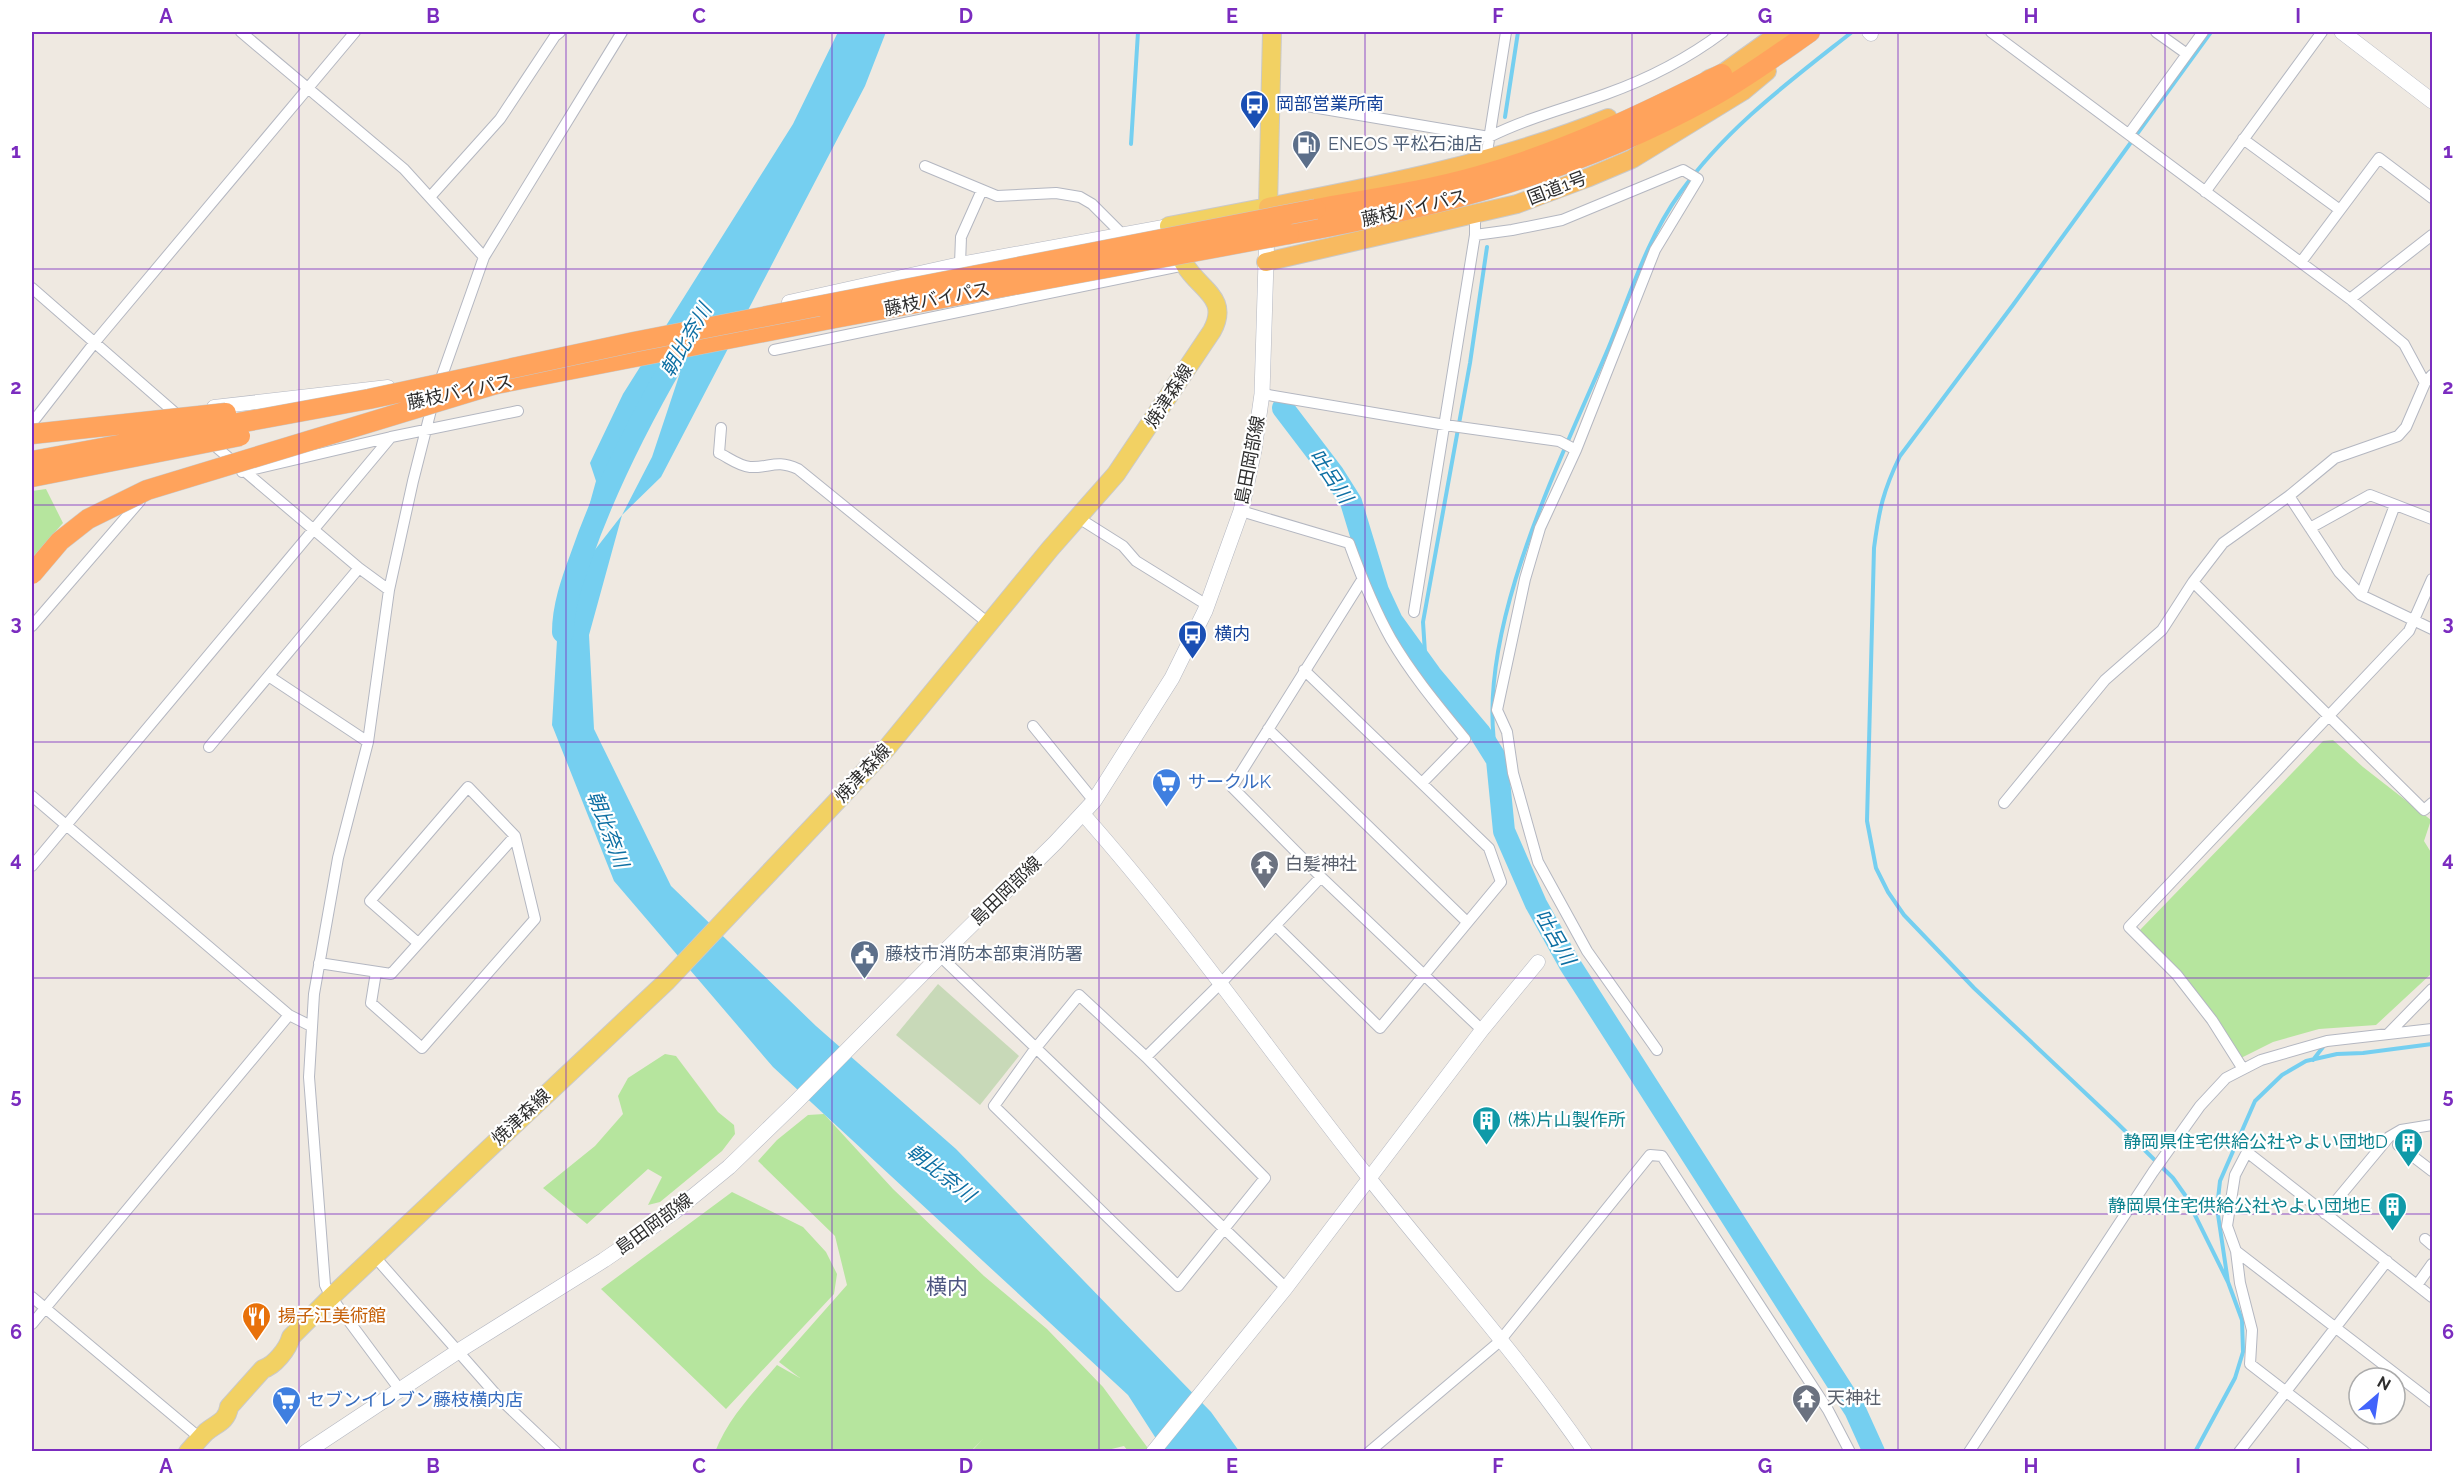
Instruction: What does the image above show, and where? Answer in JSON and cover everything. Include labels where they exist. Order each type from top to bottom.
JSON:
[{"type":"highway","points":[[1268,207],[1381,184],[1571,134],[1722,74],[1781,32]]},
{"type":"highway","name":"藤枝バイパス","points":[[32,477],[818,321],[1380,217],[1449,201],[1530,177],[1638,134],[1709,98],[1810,32]]},
{"type":"highway","name":"国道1号","points":[[1266,262],[1517,204],[1632,159],[1743,91],[1810,32]]},
{"type":"highway","name":"藤枝バイパス","points":[[32,461],[369,399],[634,342],[1420,190],[1511,166],[1620,125],[1722,74]]},
{"type":"highway","points":[[32,574],[60,541],[88,519],[147,489],[496,384]]},
{"type":"highway","points":[[32,434],[369,399]]},
{"type":"main road","points":[[1169,226],[1268,207],[1272,32]]},
{"type":"main road","points":[[2347,33],[2433,101]]},
{"type":"main road","name":"島田岡部線","points":[[306,1452],[460,1350],[604,1260],[674,1212],[729,1167],[1094,801],[1172,678],[1207,605],[1241,511],[1262,394],[1268,207]]},
{"type":"main road","name":"焼津森線","points":[[194,1445],[209,1429],[218,1426],[228,1413],[229,1407],[263,1369],[269,1367],[289,1344],[291,1338],[331,1297],[667,981],[745,900],[886,749],[988,623],[1134,451],[1217,322],[1220,313],[1217,304],[1185,265],[1169,226]]},
{"type":"street","points":[[241,32],[404,169],[484,257]]},
{"type":"street","points":[[32,423],[95,342],[354,32]]},
{"type":"street","points":[[430,197],[500,119],[555,36],[560,32]]},
{"type":"street","points":[[400,1390],[331,1297],[325,1285],[319,1180],[311,1106],[311,1026],[319,963],[338,858],[368,742],[389,590],[425,430],[440,381],[484,257],[619,36],[608,32]]},
{"type":"street","points":[[1487,152],[1506,32]]},
{"type":"street","points":[[1271,100],[1489,137],[1511,126],[1607,94],[1654,75],[1687,57],[1723,32]]},
{"type":"street","points":[[1991,32],[2350,299],[2404,344],[2429,379],[2406,427],[2398,436],[2335,458],[2289,496],[2223,543],[2193,582],[2162,630],[2105,680],[2004,803]]},
{"type":"street","points":[[2156,32],[2187,54]]},
{"type":"street","points":[[2128,134],[2203,32]]},
{"type":"street","points":[[2205,192],[2322,32]]},
{"type":"street","points":[[2244,139],[2340,210]]},
{"type":"street","points":[[2301,262],[2379,158],[2433,198]]},
{"type":"street","points":[[925,166],[997,196],[1056,193],[1080,197],[1092,204],[1123,235]]},
{"type":"street","points":[[1474,235],[1562,220],[1683,170],[1698,179],[1655,250],[1576,450],[1537,538],[1525,579],[1497,710],[1507,732],[1513,773],[1538,862],[1587,951],[1657,1050]]},
{"type":"street","points":[[960,264],[961,237],[982,190]]},
{"type":"street","points":[[1414,612],[1475,222]]},
{"type":"street","points":[[32,440],[174,412],[440,381],[960,264],[1169,226]]},
{"type":"street","points":[[2350,299],[2433,236]]},
{"type":"street","points":[[774,350],[1185,265]]},
{"type":"street","points":[[32,288],[174,412],[247,471],[359,568],[389,590]]},
{"type":"street","points":[[1262,394],[1444,425],[1559,441],[1576,450]]},
{"type":"street","points":[[32,626],[131,508],[148,494],[163,486],[188,478],[247,471],[391,436],[518,411]]},
{"type":"street","points":[[721,428],[719,453],[741,465],[752,467],[782,462],[798,469],[988,623]]},
{"type":"street","points":[[32,866],[391,436]]},
{"type":"street","points":[[2310,528],[2370,495],[2433,519]]},
{"type":"street","points":[[2289,496],[2339,572],[2361,595],[2433,629]]},
{"type":"street","points":[[2361,595],[2396,505]]},
{"type":"street","points":[[1241,511],[1349,543],[1362,580],[1392,640],[1424,689],[1465,739],[1422,783]]},
{"type":"street","points":[[1077,517],[1123,546],[1136,561],[1207,605]]},
{"type":"street","points":[[209,747],[359,568]]},
{"type":"street","points":[[2243,1070],[2212,1020],[2184,984],[2129,927],[2330,717],[2415,622],[2433,579]]},
{"type":"street","points":[[1362,580],[1232,787],[1321,877],[1482,1030]]},
{"type":"street","points":[[2193,582],[2424,810],[2432,804]]},
{"type":"street","points":[[1275,926],[1380,1028],[1500,882],[1489,848],[1304,670]]},
{"type":"street","points":[[270,677],[368,742]]},
{"type":"street","points":[[1033,726],[1094,801]]},
{"type":"street","points":[[1268,729],[1467,922]]},
{"type":"street","points":[[376,972],[371,1003],[422,1048],[535,919],[515,836],[468,787],[370,901],[418,943]]},
{"type":"street","points":[[32,796],[289,1015],[311,1026]]},
{"type":"street","points":[[1083,814],[1222,982],[1369,1178],[1502,1339],[1585,1452]]},
{"type":"street","points":[[319,963],[391,974],[515,836]]},
{"type":"street","points":[[1146,1057],[1222,982],[1321,877]]},
{"type":"street","points":[[940,956],[1286,1288]]},
{"type":"street","points":[[1153,1452],[1286,1288],[1482,1030],[1538,962]]},
{"type":"street","points":[[2388,1034],[2433,989]]},
{"type":"street","points":[[1079,996],[1146,1057],[1265,1178],[1178,1286],[994,1106],[1035,1049],[1079,996]]},
{"type":"street","points":[[32,1324],[289,1015]]},
{"type":"street","points":[[1969,1452],[2153,1172],[2211,1092],[2226,1078],[2261,1060],[2327,1041],[2433,1029]]},
{"type":"street","points":[[2325,1214],[2389,1137],[2401,1130],[2433,1125]]},
{"type":"street","points":[[2398,1145],[2433,1171]]},
{"type":"street","points":[[2364,1452],[2250,1364],[2252,1330],[2240,1283],[2236,1251],[2227,1226],[2235,1175],[2247,1152],[2433,1297]]},
{"type":"street","points":[[1369,1452],[1502,1339],[1650,1155],[1662,1156],[1828,1410],[1850,1452]]},
{"type":"street","points":[[2236,1251],[2433,1402]]},
{"type":"street","points":[[375,1257],[460,1350],[499,1398],[556,1452]]},
{"type":"street","points":[[2239,1452],[2387,1261]]},
{"type":"street","points":[[2417,1285],[2433,1264]]},
{"type":"street","points":[[32,1297],[194,1445]]},
{"type":"green space","points":[[46,489],[63,523],[32,558],[32,491]]},
{"type":"green space","points":[[2333,740],[2363,767],[2431,820],[2424,841],[2432,854],[2432,973],[2376,1025],[2319,1029],[2273,1042],[2237,1060],[2139,931],[2323,741]]},
{"type":"green space","points":[[938,984],[1019,1056],[980,1105],[896,1035]]},
{"type":"green space","points":[[665,1054],[676,1056],[718,1112],[734,1125],[735,1134],[722,1151],[660,1202],[648,1205],[662,1177],[648,1169],[587,1224],[543,1188],[595,1146],[623,1114],[618,1096],[628,1078]]},
{"type":"green space","points":[[824,1114],[893,1189],[984,1276],[1047,1329],[1103,1387],[1150,1451],[1128,1451],[1124,1446],[1099,1452],[972,1451],[983,1439],[970,1452],[715,1452],[734,1417],[777,1365],[800,1378],[779,1362],[847,1285],[835,1236],[758,1161],[777,1140],[808,1115]]},
{"type":"green space","points":[[732,1192],[803,1227],[826,1252],[837,1274],[834,1294],[726,1409],[601,1289]]},
{"type":"water","points":[[838,32],[886,32],[865,86],[661,477],[622,515],[652,457],[680,373],[644,395],[608,488],[578,546],[596,481],[590,463],[623,394],[793,124]]},
{"type":"water","points":[[622,515],[589,635],[594,729],[671,886],[816,1026],[956,1149],[1211,1412],[1239,1451],[1164,1451],[1128,1395],[773,1067],[614,881],[552,725],[558,623],[587,560]]},
{"type":"waterway","points":[[1131,144],[1138,32]]},
{"type":"waterway","points":[[1505,117],[1518,32]]},
{"type":"waterway","points":[[1497,760],[1492,712],[1497,660],[1508,606],[1545,496],[1648,249],[1680,193],[1718,147],[1760,106],[1852,32]]},
{"type":"waterway","points":[[2211,32],[2013,305],[1900,456],[1894,468],[1883,501],[1874,548],[1867,821],[1876,868],[1888,892],[1904,915],[1974,988],[2173,1178],[2185,1195],[2228,1282]]},
{"type":"waterway","points":[[1431,675],[1425,653],[1423,622],[1470,363],[1487,247]]},
{"type":"waterway","name":"朝比奈川","points":[[563,632],[571,585],[590,531],[635,432],[675,359]]},
{"type":"waterway","name":"吐呂川","points":[[1283,408],[1334,475],[1351,502],[1378,591],[1392,621],[1431,675],[1480,733],[1497,760],[1504,831],[1536,904],[1569,963],[1855,1410],[1874,1452]]},
{"type":"waterway","points":[[2195,1452],[2235,1378],[2243,1352],[2242,1320],[2228,1282],[2217,1208],[2220,1181],[2255,1101],[2282,1075],[2306,1061],[2337,1054],[2432,1044]]},
{"type":"waterway","points":[[2313,1060],[2323,1047]]},
{"type":"place","name":"岡部営業所南","points":[[1255,130]]},
{"type":"place","name":"ENEOS 平松石油店","points":[[1307,170]]},
{"type":"place","name":"横内","points":[[1193,660]]},
{"type":"place","name":"サークルK","points":[[1167,808]]},
{"type":"place","name":"白髪神社","points":[[1264,890]]},
{"type":"place","name":"藤枝市消防本部東消防署","points":[[864,980]]},
{"type":"place","name":"(株)片山製作所","points":[[1487,1146]]},
{"type":"place","name":"静岡県住宅供給公社やよい団地D","points":[[2409,1168]]},
{"type":"place","name":"静岡県住宅供給公社やよい団地E","points":[[2392,1232]]},
{"type":"place","name":"揚子江美術館","points":[[257,1342]]},
{"type":"place","name":"天神社","points":[[1806,1424]]},
{"type":"place","name":"セブンイレブン藤枝横内店","points":[[286,1426]]},
{"type":"district","name":"横内","points":[[947,1287]]}]
